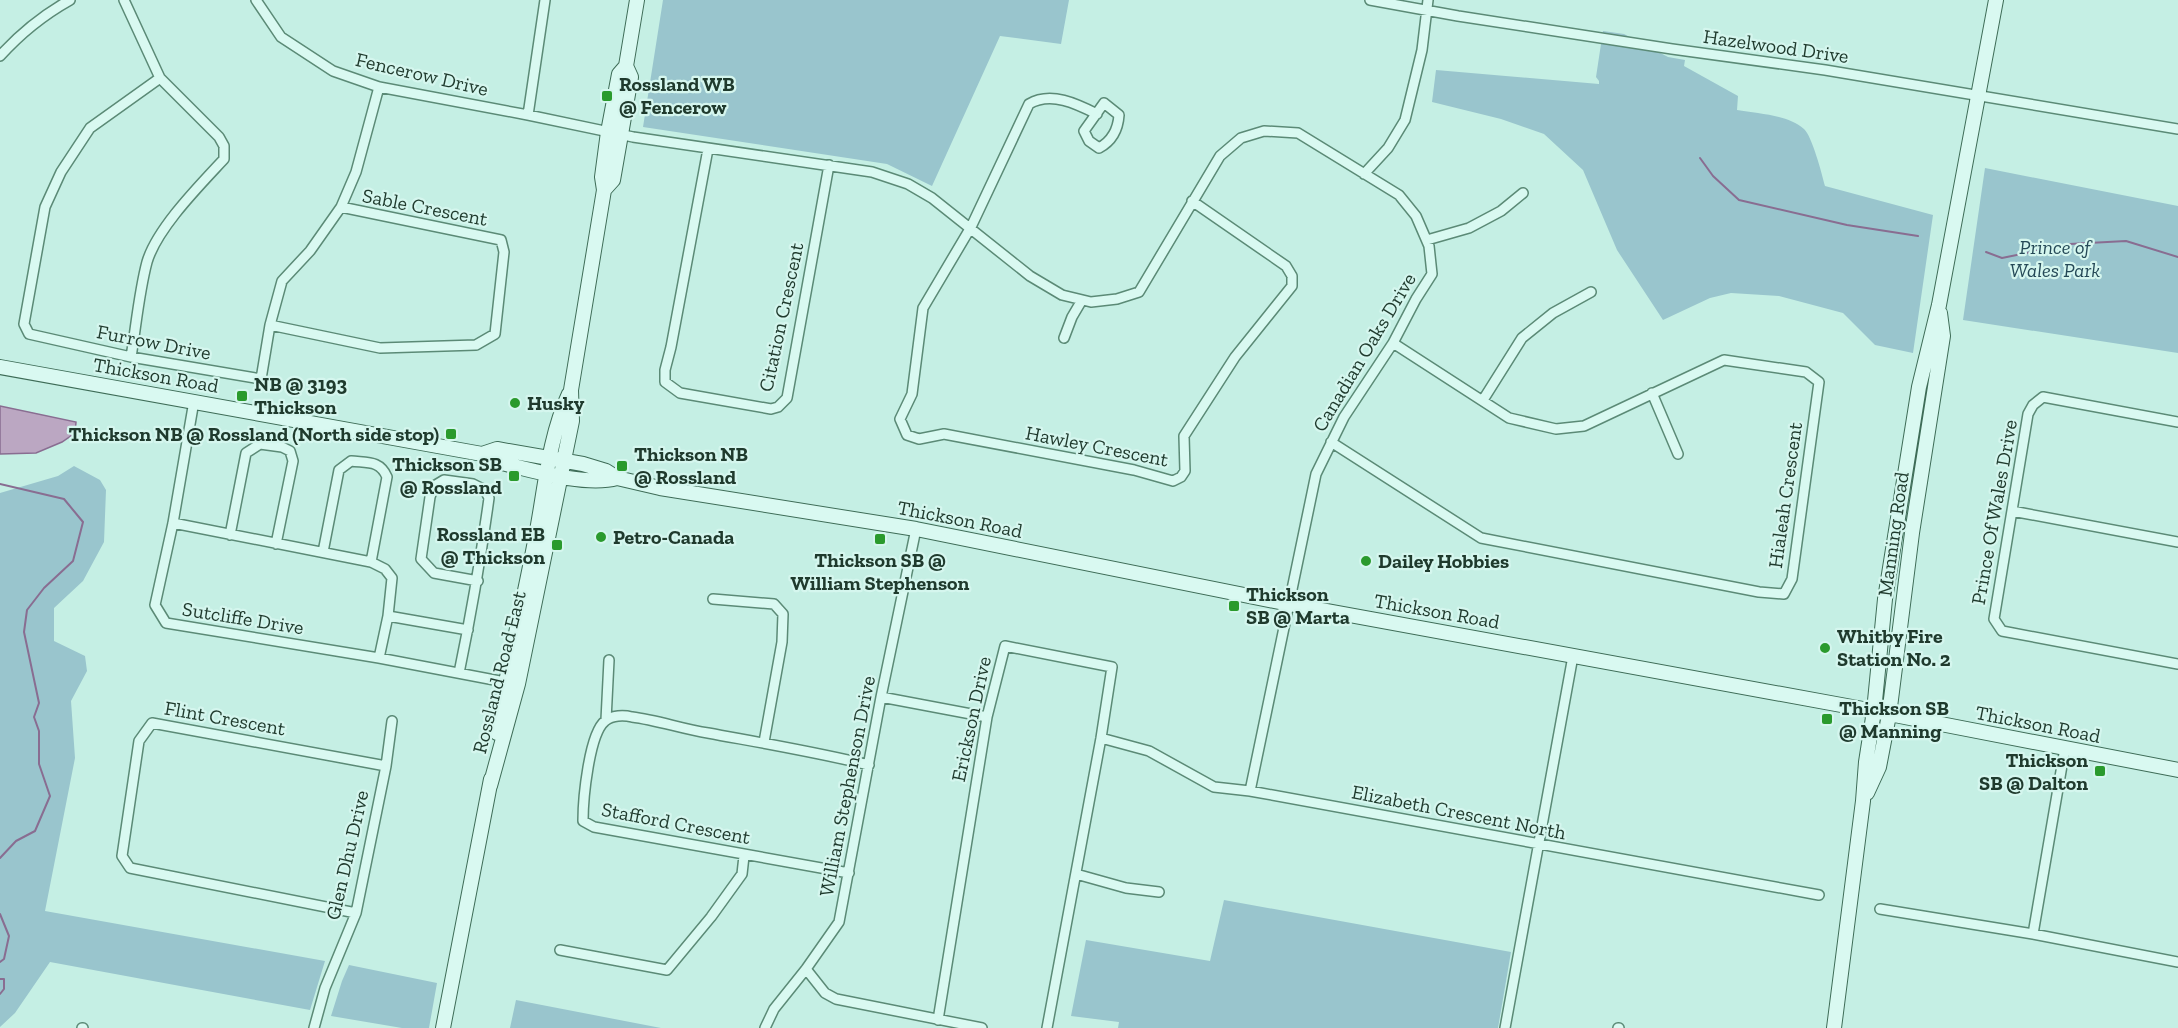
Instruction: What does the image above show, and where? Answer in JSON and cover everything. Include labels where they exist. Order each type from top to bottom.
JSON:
[{"type":"main road","name":"Rossland Road East","points":[[490,786],[518,684],[555,474],[560,413],[571,390],[604,190],[602,177],[615,133],[619,74],[626,66],[637,0]]},
{"type":"main road","name":"Manning Road","points":[[1834,1028],[1874,711],[1885,599],[1919,387],[1939,305],[1996,0]]},
{"type":"main road","name":"Manning Road","points":[[1863,801],[1879,767],[1890,715],[1912,533],[1943,336],[1939,305]]},
{"type":"main road","name":"Thickson Road","points":[[0,367],[482,454],[493,461],[555,474],[603,482],[618,478]]},
{"type":"main road","name":"Thickson Road","points":[[482,454],[497,449],[557,460],[606,471],[618,478],[660,488],[916,529],[1289,604],[1874,711],[2178,770]]},
{"type":"main road","name":"Rossland Road East","points":[[442,1028],[490,786],[505,681],[555,474]]},
{"type":"street","points":[[0,56],[54,9],[70,0]]},
{"type":"street","points":[[124,0],[160,78],[219,137],[224,146],[224,159],[183,203],[156,244],[148,261],[131,357]]},
{"type":"street","name":"Fencerow Drive","points":[[256,0],[281,37],[333,71],[379,87],[528,114],[615,133]]},
{"type":"street","points":[[528,114],[545,0]]},
{"type":"street","name":"Hazelwood Drive","points":[[1370,0],[1428,5],[1492,21],[1672,50],[1825,70],[2178,129]]},
{"type":"street","points":[[1364,174],[1388,148],[1405,120],[1422,50],[1428,5]]},
{"type":"street","points":[[0,39],[8,47]]},
{"type":"street","name":"Furrow Drive","points":[[160,78],[90,128],[61,172],[45,207],[24,324],[29,334],[131,357],[261,379],[270,325],[282,281],[310,251],[341,207],[356,172],[379,87]]},
{"type":"street","points":[[971,227],[1029,104],[1038,99],[1071,100],[1097,114]]},
{"type":"street","points":[[1104,103],[1119,115],[1118,126],[1108,143],[1099,148],[1089,141],[1084,131],[1097,114],[1104,103]]},
{"type":"street","name":"Canadian Oaks Drive","points":[[615,133],[708,149],[872,172],[908,184],[932,198],[971,227],[1030,276],[1062,295],[1092,302],[1117,299],[1139,292],[1220,156],[1241,138],[1264,131],[1298,133],[1399,195],[1416,216],[1427,240],[1432,274],[1393,343],[1344,417],[1316,474],[1250,791]]},
{"type":"street","name":"Citation Crescent","points":[[708,149],[676,324],[665,370],[665,382],[680,393],[771,409],[778,407],[787,398],[829,165]]},
{"type":"street","points":[[1427,240],[1469,228],[1501,211],[1523,193]]},
{"type":"street","name":"Hawley Crescent","points":[[971,227],[922,308],[912,394],[900,420],[907,435],[919,439],[944,434],[1134,470],[1173,481],[1181,477],[1185,471],[1184,436],[1235,357],[1292,286],[1292,276],[1286,266],[1192,201]]},
{"type":"street","name":"Sable Crescent","points":[[270,325],[380,348],[476,345],[495,334],[504,252],[501,240],[341,207]]},
{"type":"street","points":[[1483,399],[1522,338],[1553,313],[1591,292]]},
{"type":"street","points":[[1064,338],[1082,300]]},
{"type":"street","name":"Hialeah Crescent","points":[[1331,442],[1481,538],[1759,592],[1784,594],[1792,579],[1819,382],[1806,372],[1724,360],[1584,426],[1556,429],[1509,418],[1483,399],[1393,343]]},
{"type":"street","points":[[1652,393],[1678,454]]},
{"type":"street","name":"Prince Of Wales Drive","points":[[2178,422],[2043,397],[2033,405],[2028,414],[1994,619],[2002,631],[2178,664]]},
{"type":"street","name":"Sutcliffe Drive","points":[[194,401],[173,523],[155,605],[166,623],[505,681]]},
{"type":"street","points":[[230,535],[246,453],[260,444],[282,447],[290,451],[293,461],[276,544]]},
{"type":"street","points":[[322,552],[339,470],[351,461],[375,464],[383,468],[387,477],[371,562]]},
{"type":"street","points":[[459,673],[478,581],[489,498],[485,489],[473,484],[444,480],[434,486],[430,496],[422,559],[434,573],[478,581]]},
{"type":"street","points":[[2012,511],[2178,542]]},
{"type":"street","points":[[173,523],[371,562],[385,569],[392,578],[388,616],[379,658]]},
{"type":"street","name":"William Stephenson Drive","points":[[765,1028],[774,1009],[839,922],[881,697],[916,529]]},
{"type":"street","points":[[712,599],[774,604],[783,614],[782,642],[764,742]]},
{"type":"street","points":[[388,616],[468,630]]},
{"type":"street","name":"Erickson Drive","points":[[938,1020],[987,717],[1005,646],[1112,667],[1047,1028]]},
{"type":"street","points":[[1505,1028],[1573,656]]},
{"type":"street","points":[[606,720],[609,660]]},
{"type":"street","points":[[881,697],[987,717]]},
{"type":"street","points":[[606,720],[611,717],[630,716],[869,765]]},
{"type":"street","name":"Stafford Crescent","points":[[606,720],[594,738],[583,802],[583,821],[594,827],[744,856],[849,873]]},
{"type":"street","name":"Glen Dhu Drive","points":[[314,1028],[325,988],[356,913],[386,765],[392,721]]},
{"type":"street","name":"Flint Crescent","points":[[356,913],[130,867],[122,856],[139,741],[152,723],[386,765]]},
{"type":"street","name":"Elizabeth Crescent North","points":[[1101,738],[1149,751],[1214,787],[1250,791],[1819,895]]},
{"type":"street","points":[[2033,934],[2065,748]]},
{"type":"street","points":[[560,950],[667,970],[711,917],[742,874],[744,856]]},
{"type":"street","points":[[1076,874],[1126,888],[1159,892]]},
{"type":"street","points":[[1880,909],[2033,934],[2178,962]]},
{"type":"street","points":[[806,969],[825,993],[836,999],[981,1028]]},
{"type":"green space","points":[[663,0],[1069,0],[1061,44],[1000,36],[932,186],[887,164],[643,127]]},
{"type":"green space","points":[[1603,31],[1624,34],[1668,57],[1685,60],[1684,66],[1738,96],[1737,110],[1772,115],[1797,124],[1804,129],[1810,139],[1825,186],[1933,215],[1913,353],[1875,345],[1843,313],[1779,296],[1731,293],[1710,298],[1663,320],[1617,250],[1583,170],[1544,134],[1501,119],[1432,102],[1436,70],[1599,84],[1596,77]]},
{"type":"green space","name":"Prince of Wales Park","points":[[1985,168],[2178,206],[2178,353],[1963,320]]},
{"type":"green space","points":[[74,466],[100,480],[106,490],[104,542],[83,581],[54,608],[54,641],[85,656],[87,671],[71,701],[75,758],[45,911],[325,961],[310,1010],[50,962],[15,1013],[0,1027],[0,493],[58,476]]},
{"type":"green space","points":[[1224,900],[1511,952],[1498,1028],[1118,1028],[1119,1022],[1071,1016],[1086,940],[1210,961]]},
{"type":"green space","points":[[349,965],[437,983],[429,1028],[402,1028],[331,1016]]},
{"type":"green space","points":[[516,1000],[661,1028],[510,1028]]},
{"type":"shaded area","points":[[0,406],[76,422],[75,433],[62,442],[36,453],[0,454]]},
{"type":"waterway","points":[[1700,158],[1713,176],[1739,200],[1847,225],[1918,236]]},
{"type":"waterway","points":[[1986,252],[2002,258],[2070,244],[2126,241],[2178,257]]},
{"type":"waterway","points":[[0,484],[64,499],[83,522],[73,561],[44,588],[27,610],[24,632],[39,703],[34,717],[39,731],[39,764],[50,796],[35,831],[16,841],[0,858]]},
{"type":"waterway","points":[[0,914],[9,936],[4,959],[0,962]]},
{"type":"waterway","points":[[0,979],[4,979],[4,989],[0,994]]},
{"type":"place","name":"Rossland WB @ Fencerow","points":[[607,96]]},
{"type":"place","name":"NB @ 3193 Thickson","points":[[242,396]]},
{"type":"place","name":"Husky","points":[[515,403]]},
{"type":"place","name":"Thickson NB @ Rossland (North side stop)","points":[[451,434]]},
{"type":"place","name":"Thickson NB @ Rossland","points":[[622,466]]},
{"type":"place","name":"Thickson SB @ Rossland","points":[[514,476]]},
{"type":"place","name":"Petro-Canada","points":[[601,537]]},
{"type":"place","name":"Thickson SB @ William Stephenson","points":[[880,539]]},
{"type":"place","name":"Rossland EB @ Thickson","points":[[557,545]]},
{"type":"place","name":"Dailey Hobbies","points":[[1366,561]]},
{"type":"place","name":"Thickson SB @ Marta","points":[[1234,606]]},
{"type":"place","name":"Whitby Fire Station No. 2","points":[[1825,648]]},
{"type":"place","name":"Thickson SB @ Manning","points":[[1827,719]]},
{"type":"place","name":"Thickson SB @ Dalton","points":[[2100,771]]}]
